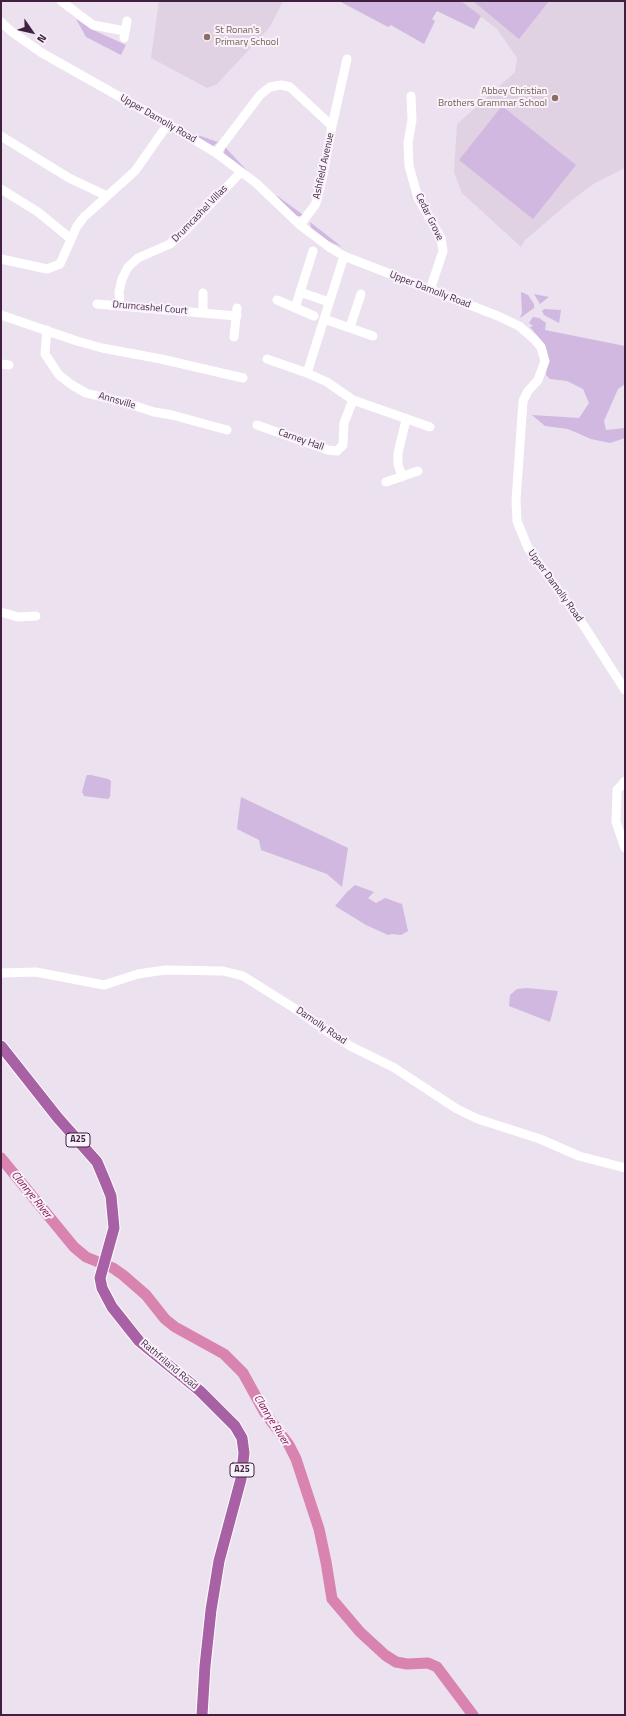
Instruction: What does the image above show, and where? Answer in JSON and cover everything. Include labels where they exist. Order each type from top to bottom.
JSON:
[{"type":"main road","name":"Rathfriland Road","points":[[1,1046],[58,1118],[97,1162],[111,1196],[113,1212],[114,1228],[100,1273],[102,1288],[112,1307],[139,1341],[200,1391],[235,1426],[242,1438],[244,1453],[241,1479],[219,1561],[211,1610],[202,1715]]},
{"type":"street","points":[[62,1],[93,25],[124,34],[127,21]]},
{"type":"street","name":"Upper Damolly Road","points":[[1,22],[12,32],[42,53],[168,124],[216,153],[256,183],[300,225],[329,248],[344,256],[519,326],[541,347],[545,361],[538,380],[528,391],[524,402],[516,501],[517,521],[528,548],[584,626],[625,690]]},
{"type":"street","name":"Ashfield Avenue","points":[[300,225],[316,205],[324,175],[332,126],[347,59]]},
{"type":"street","name":"Ashfield Avenue","points":[[216,153],[260,95],[270,87],[282,85],[290,87],[332,126]]},
{"type":"street","name":"Cedar Grove","points":[[411,96],[412,120],[408,143],[409,166],[418,198],[441,238],[442,251],[430,290]]},
{"type":"street","points":[[1,259],[32,267],[47,268],[55,267],[60,264],[77,226],[84,217],[135,171],[168,124]]},
{"type":"street","points":[[1,136],[69,178],[107,196]]},
{"type":"street","name":"Drumcashel Villas","points":[[120,306],[122,279],[128,267],[138,258],[170,244],[184,232],[241,172]]},
{"type":"street","points":[[1,189],[38,212],[72,239]]},
{"type":"street","points":[[295,308],[314,251]]},
{"type":"street","points":[[307,373],[344,256]]},
{"type":"street","points":[[300,292],[329,302]]},
{"type":"street","name":"Drumcashel Court","points":[[203,293],[203,313]]},
{"type":"street","points":[[350,327],[361,294]]},
{"type":"street","points":[[277,300],[314,316]]},
{"type":"street","name":"Drumcashel Court","points":[[97,304],[203,313],[238,312],[234,337]]},
{"type":"street","points":[[1,315],[102,348],[161,359],[243,378]]},
{"type":"street","points":[[324,319],[373,336]]},
{"type":"street","name":"Annsville","points":[[47,330],[45,354],[59,375],[72,386],[86,392],[154,412],[172,415],[223,429],[223,419]]},
{"type":"street","points":[[267,359],[307,373],[327,382],[353,400],[406,420],[430,427]]},
{"type":"street","name":"Carney Hall","points":[[257,425],[328,450],[337,451],[343,445],[344,423],[353,400]]},
{"type":"street","points":[[402,477],[398,464],[398,453],[406,420]]},
{"type":"street","points":[[386,482],[418,471]]},
{"type":"street","points":[[1,612],[18,617],[36,616]]},
{"type":"street","points":[[625,781],[617,790],[616,822],[625,848]]},
{"type":"street","name":"Damolly Road","points":[[1,974],[43,973],[104,984],[138,974],[165,970],[223,971],[243,976],[294,1008],[334,1036],[352,1047],[393,1067],[457,1109],[478,1119],[540,1139],[579,1156],[625,1168]]},
{"type":"shaded area","name":"St Ronan's Primary School","points":[[159,1],[283,1],[270,27],[217,84],[207,88],[151,58]]},
{"type":"shaded area","points":[[339,1],[461,1],[481,16],[474,29],[437,11],[432,19],[435,21],[424,44],[391,25],[388,27]]},
{"type":"shaded area","name":"Abbey Christian Brothers Grammar School","points":[[461,1],[625,1],[625,168],[595,183],[572,200],[525,240],[521,247],[462,193],[454,172],[457,124],[515,72],[517,58],[497,29]]},
{"type":"shaded area","points":[[473,1],[549,1],[519,39]]},
{"type":"shaded area","points":[[76,19],[91,29],[126,45],[121,55],[86,37]]},
{"type":"shaded area","points":[[502,106],[576,165],[533,219],[459,160]]},
{"type":"shaded area","points":[[186,131],[218,142],[213,146],[210,146]]},
{"type":"shaded area","points":[[225,147],[254,178],[224,154]]},
{"type":"shaded area","points":[[276,195],[302,214],[302,216],[296,216],[287,210]]},
{"type":"shaded area","points":[[310,222],[342,247],[328,241],[311,229]]},
{"type":"shaded area","points":[[521,292],[528,295],[534,304],[534,308],[520,318],[522,313]]},
{"type":"shaded area","points":[[534,294],[549,297],[540,304]]},
{"type":"shaded area","points":[[544,309],[561,310],[559,323],[544,315],[542,311]]},
{"type":"shaded area","points":[[533,317],[539,318],[546,323],[545,330],[625,346],[625,384],[618,389],[604,421],[606,430],[625,428],[625,438],[610,443],[591,439],[568,429],[545,426],[532,415],[579,418],[589,403],[583,389],[567,381],[550,379],[546,375],[548,357],[545,345],[530,327],[533,326],[529,323]]},
{"type":"shaded area","points":[[87,775],[108,779],[111,781],[110,797],[108,799],[84,796],[82,792]]},
{"type":"shaded area","points":[[241,797],[348,848],[342,887],[327,874],[261,850],[259,840],[237,829]]},
{"type":"shaded area","points":[[355,885],[374,892],[368,898],[376,903],[385,898],[402,904],[408,931],[401,935],[388,935],[366,925],[335,906]]},
{"type":"shaded area","points":[[527,988],[558,991],[550,1022],[509,1006],[510,995],[517,989]]},
{"type":"waterway","name":"Clanrye River","points":[[1,1158],[74,1247],[86,1257],[113,1268],[123,1275],[146,1295],[165,1319],[175,1327],[224,1354],[243,1373],[265,1413],[289,1445],[296,1459],[319,1529],[332,1599],[360,1632],[385,1655],[396,1662],[407,1664],[428,1663],[437,1667],[473,1715]]},
{"type":"place","name":"St Ronan's Primary School","points":[[207,37]]},
{"type":"place","name":"Abbey Christian Brothers Grammar School","points":[[555,98]]}]
